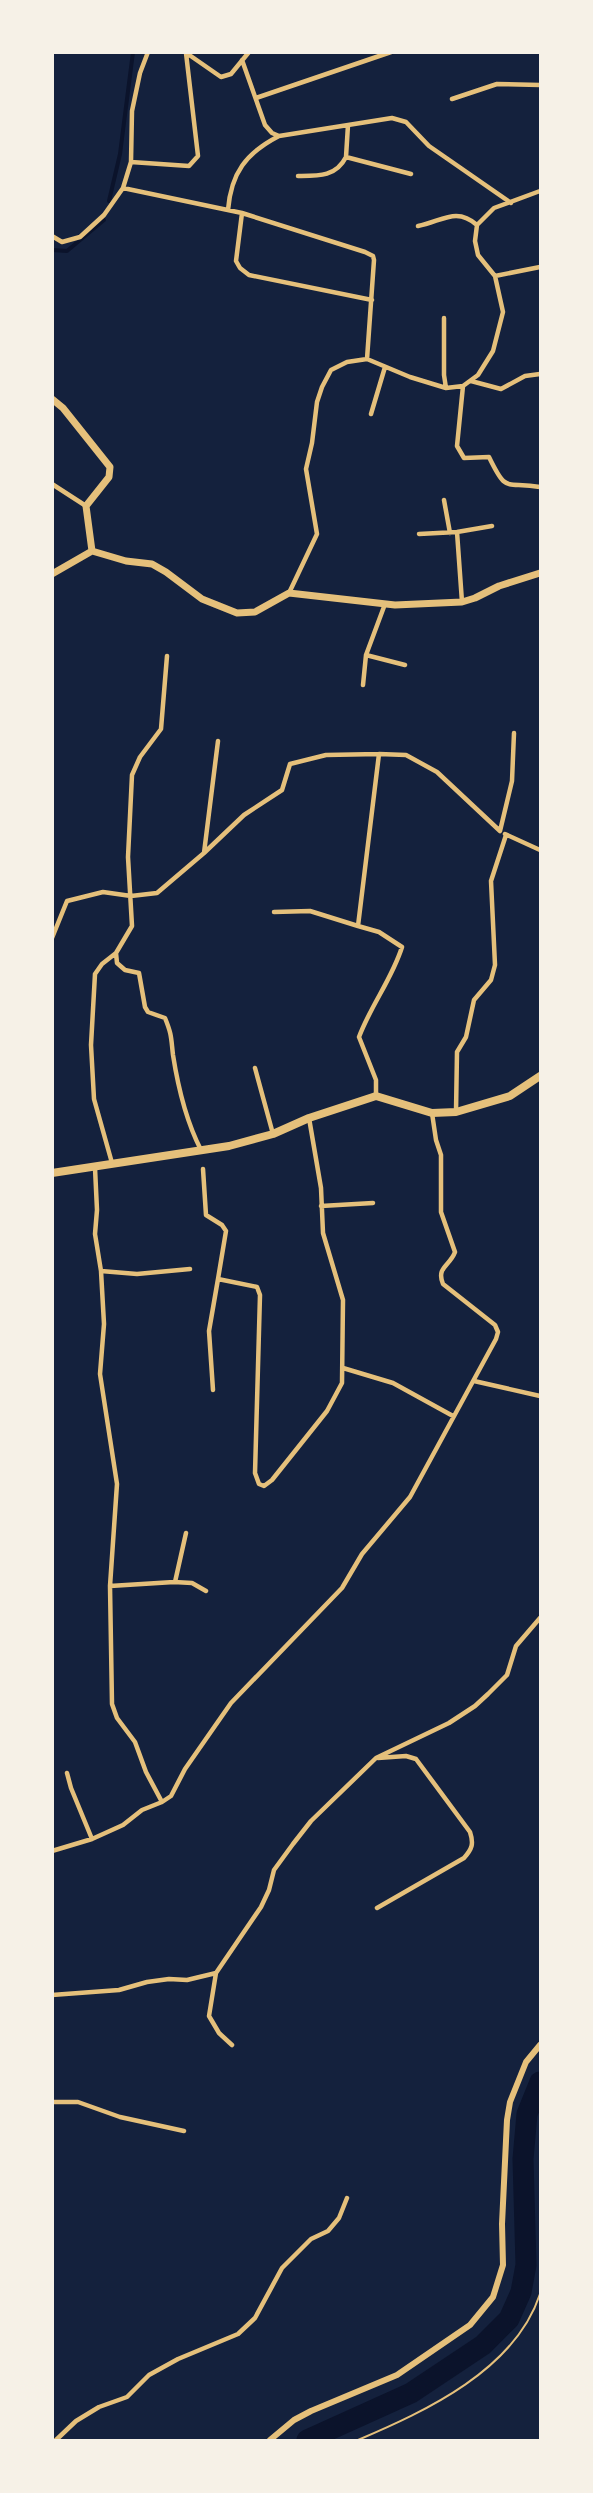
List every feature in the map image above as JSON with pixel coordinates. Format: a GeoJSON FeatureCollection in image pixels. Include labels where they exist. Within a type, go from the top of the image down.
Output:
{"type":"FeatureCollection","features":[{"type":"Feature","properties":{"kind":"main road"},"geometry":{"type":"LineString","coordinates":[[52,399],[63,408],[110,467],[109,477],[86,506],[92,551]]}},
{"type":"Feature","properties":{"kind":"main road"},"geometry":{"type":"LineString","coordinates":[[52,574],[92,551],[126,561],[152,564],[202,599],[237,613],[255,612],[289,593],[385,604],[462,602],[540,572]]}},
{"type":"Feature","properties":{"kind":"main road"},"geometry":{"type":"LineString","coordinates":[[52,1173],[201,1150],[273,1134],[309,1118],[376,1096],[432,1113],[456,1112],[510,1096],[540,1076]]}},
{"type":"Feature","properties":{"kind":"street"},"geometry":{"type":"LineString","coordinates":[[52,236],[62,242],[80,237],[104,214],[123,188],[131,162],[132,111],[140,73],[148,52]]}},
{"type":"Feature","properties":{"kind":"street"},"geometry":{"type":"LineString","coordinates":[[186,53],[221,76],[231,74],[249,52]]}},
{"type":"Feature","properties":{"kind":"street"},"geometry":{"type":"LineString","coordinates":[[256,98],[391,52]]}},
{"type":"Feature","properties":{"kind":"street"},"geometry":{"type":"LineString","coordinates":[[131,162],[189,166],[198,156],[186,53]]}},
{"type":"Feature","properties":{"kind":"street"},"geometry":{"type":"LineString","coordinates":[[242,60],[265,125],[272,133],[279,136]]}},
{"type":"Feature","properties":{"kind":"street"},"geometry":{"type":"LineString","coordinates":[[452,99],[496,84],[540,85]]}},
{"type":"Feature","properties":{"kind":"street"},"geometry":{"type":"LineString","coordinates":[[228,210],[230,191],[248,157],[259,147],[279,136],[392,118],[406,122],[429,146],[511,203]]}},
{"type":"Feature","properties":{"kind":"street"},"geometry":{"type":"LineString","coordinates":[[298,176],[322,176],[342,166],[346,157],[348,125]]}},
{"type":"Feature","properties":{"kind":"street"},"geometry":{"type":"LineString","coordinates":[[346,157],[411,174]]}},
{"type":"Feature","properties":{"kind":"street"},"geometry":{"type":"LineString","coordinates":[[123,188],[242,213],[370,254],[374,260],[368,359]]}},
{"type":"Feature","properties":{"kind":"street"},"geometry":{"type":"LineString","coordinates":[[289,593],[317,534],[306,469],[317,402],[331,370],[347,362],[368,359],[446,388],[463,386],[471,381],[478,375],[493,351],[503,312],[495,276],[478,255],[475,241],[477,225],[486,213],[494,208],[540,191]]}},
{"type":"Feature","properties":{"kind":"street"},"geometry":{"type":"LineString","coordinates":[[242,213],[236,261],[240,268],[249,275],[372,300]]}},
{"type":"Feature","properties":{"kind":"street"},"geometry":{"type":"LineString","coordinates":[[418,226],[432,224],[454,214],[469,218],[477,225]]}},
{"type":"Feature","properties":{"kind":"street"},"geometry":{"type":"LineString","coordinates":[[495,276],[540,267]]}},
{"type":"Feature","properties":{"kind":"street"},"geometry":{"type":"LineString","coordinates":[[444,318],[446,388]]}},
{"type":"Feature","properties":{"kind":"street"},"geometry":{"type":"LineString","coordinates":[[371,414],[385,367]]}},
{"type":"Feature","properties":{"kind":"street"},"geometry":{"type":"LineString","coordinates":[[471,381],[501,389],[525,376],[540,374]]}},
{"type":"Feature","properties":{"kind":"street"},"geometry":{"type":"LineString","coordinates":[[463,386],[457,446],[459,452],[465,458],[489,457],[501,481],[507,485],[540,487]]}},
{"type":"Feature","properties":{"kind":"street"},"geometry":{"type":"LineString","coordinates":[[52,484],[86,506]]}},
{"type":"Feature","properties":{"kind":"street"},"geometry":{"type":"LineString","coordinates":[[444,500],[450,533]]}},
{"type":"Feature","properties":{"kind":"street"},"geometry":{"type":"LineString","coordinates":[[419,534],[450,533],[492,526]]}},
{"type":"Feature","properties":{"kind":"street"},"geometry":{"type":"LineString","coordinates":[[457,532],[462,602]]}},
{"type":"Feature","properties":{"kind":"street"},"geometry":{"type":"LineString","coordinates":[[363,685],[366,655],[385,604]]}},
{"type":"Feature","properties":{"kind":"street"},"geometry":{"type":"LineString","coordinates":[[366,655],[405,665]]}},
{"type":"Feature","properties":{"kind":"street"},"geometry":{"type":"LineString","coordinates":[[112,1163],[93,1099],[91,1045],[95,974],[102,964],[116,953],[132,926],[128,857],[132,776],[140,757],[161,729],[166,656]]}},
{"type":"Feature","properties":{"kind":"street"},"geometry":{"type":"LineString","coordinates":[[500,831],[512,781],[514,733]]}},
{"type":"Feature","properties":{"kind":"street"},"geometry":{"type":"LineString","coordinates":[[204,853],[218,741]]}},
{"type":"Feature","properties":{"kind":"street"},"geometry":{"type":"LineString","coordinates":[[52,938],[67,901],[103,892],[131,896],[157,893],[204,853],[243,815],[282,790],[290,764],[326,754],[406,755],[437,772],[500,831],[540,850]]}},
{"type":"Feature","properties":{"kind":"street"},"geometry":{"type":"LineString","coordinates":[[358,926],[379,754]]}},
{"type":"Feature","properties":{"kind":"street"},"geometry":{"type":"LineString","coordinates":[[456,1112],[457,1052],[466,1037],[474,1000],[491,980],[495,965],[491,881],[506,835]]}},
{"type":"Feature","properties":{"kind":"street"},"geometry":{"type":"LineString","coordinates":[[274,912],[310,911],[379,932],[402,947],[393,971],[367,1014],[359,1037],[376,1080],[376,1096]]}},
{"type":"Feature","properties":{"kind":"street"},"geometry":{"type":"LineString","coordinates":[[116,953],[117,963],[125,970],[140,972],[145,1007],[148,1012],[165,1018],[172,1036],[173,1054],[188,1120],[201,1150]]}},
{"type":"Feature","properties":{"kind":"street"},"geometry":{"type":"LineString","coordinates":[[255,1068],[273,1134]]}},
{"type":"Feature","properties":{"kind":"street"},"geometry":{"type":"LineString","coordinates":[[52,1851],[92,1839],[123,1825],[142,1810],[171,1796],[184,1769],[231,1703],[342,1588],[362,1554],[410,1497],[474,1381],[498,1332],[495,1325],[443,1284],[440,1276],[442,1267],[455,1252],[441,1212],[441,1155],[432,1113]]}},
{"type":"Feature","properties":{"kind":"street"},"geometry":{"type":"LineString","coordinates":[[218,1279],[257,1287],[260,1295],[255,1473],[259,1484],[264,1486],[272,1480],[327,1411],[342,1383],[343,1299],[323,1233],[321,1188],[309,1118]]}},
{"type":"Feature","properties":{"kind":"street"},"geometry":{"type":"LineString","coordinates":[[95,1168],[97,1210],[95,1234],[101,1271],[104,1324],[100,1374],[117,1485],[110,1586],[112,1704],[117,1718],[135,1742],[146,1772],[162,1802]]}},
{"type":"Feature","properties":{"kind":"street"},"geometry":{"type":"LineString","coordinates":[[203,1168],[206,1215],[225,1227],[226,1231],[209,1331],[213,1390]]}},
{"type":"Feature","properties":{"kind":"street"},"geometry":{"type":"LineString","coordinates":[[321,1206],[373,1203]]}},
{"type":"Feature","properties":{"kind":"street"},"geometry":{"type":"LineString","coordinates":[[101,1271],[137,1274],[190,1269]]}},
{"type":"Feature","properties":{"kind":"street"},"geometry":{"type":"LineString","coordinates":[[343,1368],[393,1383],[453,1416]]}},
{"type":"Feature","properties":{"kind":"street"},"geometry":{"type":"LineString","coordinates":[[474,1381],[540,1396]]}},
{"type":"Feature","properties":{"kind":"street"},"geometry":{"type":"LineString","coordinates":[[175,1582],[186,1533]]}},
{"type":"Feature","properties":{"kind":"street"},"geometry":{"type":"LineString","coordinates":[[110,1586],[175,1582],[192,1583],[206,1591]]}},
{"type":"Feature","properties":{"kind":"street"},"geometry":{"type":"LineString","coordinates":[[232,2045],[219,2033],[209,2016],[216,1973],[261,1907],[269,1890],[274,1870],[311,1821],[376,1758],[449,1723],[475,1706],[507,1675],[516,1646],[540,1618]]}},
{"type":"Feature","properties":{"kind":"street"},"geometry":{"type":"LineString","coordinates":[[376,1758],[406,1756],[416,1759],[470,1832],[473,1840],[472,1849],[464,1857],[377,1908]]}},
{"type":"Feature","properties":{"kind":"street"},"geometry":{"type":"LineString","coordinates":[[67,1773],[92,1839]]}},
{"type":"Feature","properties":{"kind":"street"},"geometry":{"type":"LineString","coordinates":[[52,1995],[119,1990],[147,1982],[169,1979],[187,1980],[216,1973]]}},
{"type":"Feature","properties":{"kind":"street"},"geometry":{"type":"LineString","coordinates":[[270,2440],[294,2420],[311,2411],[397,2375],[470,2325],[493,2298],[503,2265],[502,2212],[510,2102],[526,2062],[540,2045]]}},
{"type":"Feature","properties":{"kind":"street"},"geometry":{"type":"LineString","coordinates":[[52,2102],[78,2102],[120,2117],[184,2131]]}},
{"type":"Feature","properties":{"kind":"street"},"geometry":{"type":"LineString","coordinates":[[56,2440],[76,2421],[99,2407],[127,2397],[149,2375],[178,2359],[238,2334],[255,2318],[282,2268],[311,2239],[328,2230],[339,2218],[347,2198]]}},
{"type":"Feature","properties":{"kind":"path"},"geometry":{"type":"LineString","coordinates":[[358,2440],[436,2402],[484,2371],[510,2348],[528,2321],[540,2294]]}},
{"type":"Feature","properties":{"kind":"waterway"},"geometry":{"type":"LineString","coordinates":[[109,201],[120,154],[133,52]]}},
{"type":"Feature","properties":{"kind":"waterway"},"geometry":{"type":"LineString","coordinates":[[52,250],[67,251],[104,220]]}},
{"type":"Feature","properties":{"kind":"waterway"},"geometry":{"type":"LineString","coordinates":[[307,2440],[411,2393],[483,2345],[509,2319],[521,2292],[526,2265],[523,2159],[527,2114],[540,2082]]}}]}
